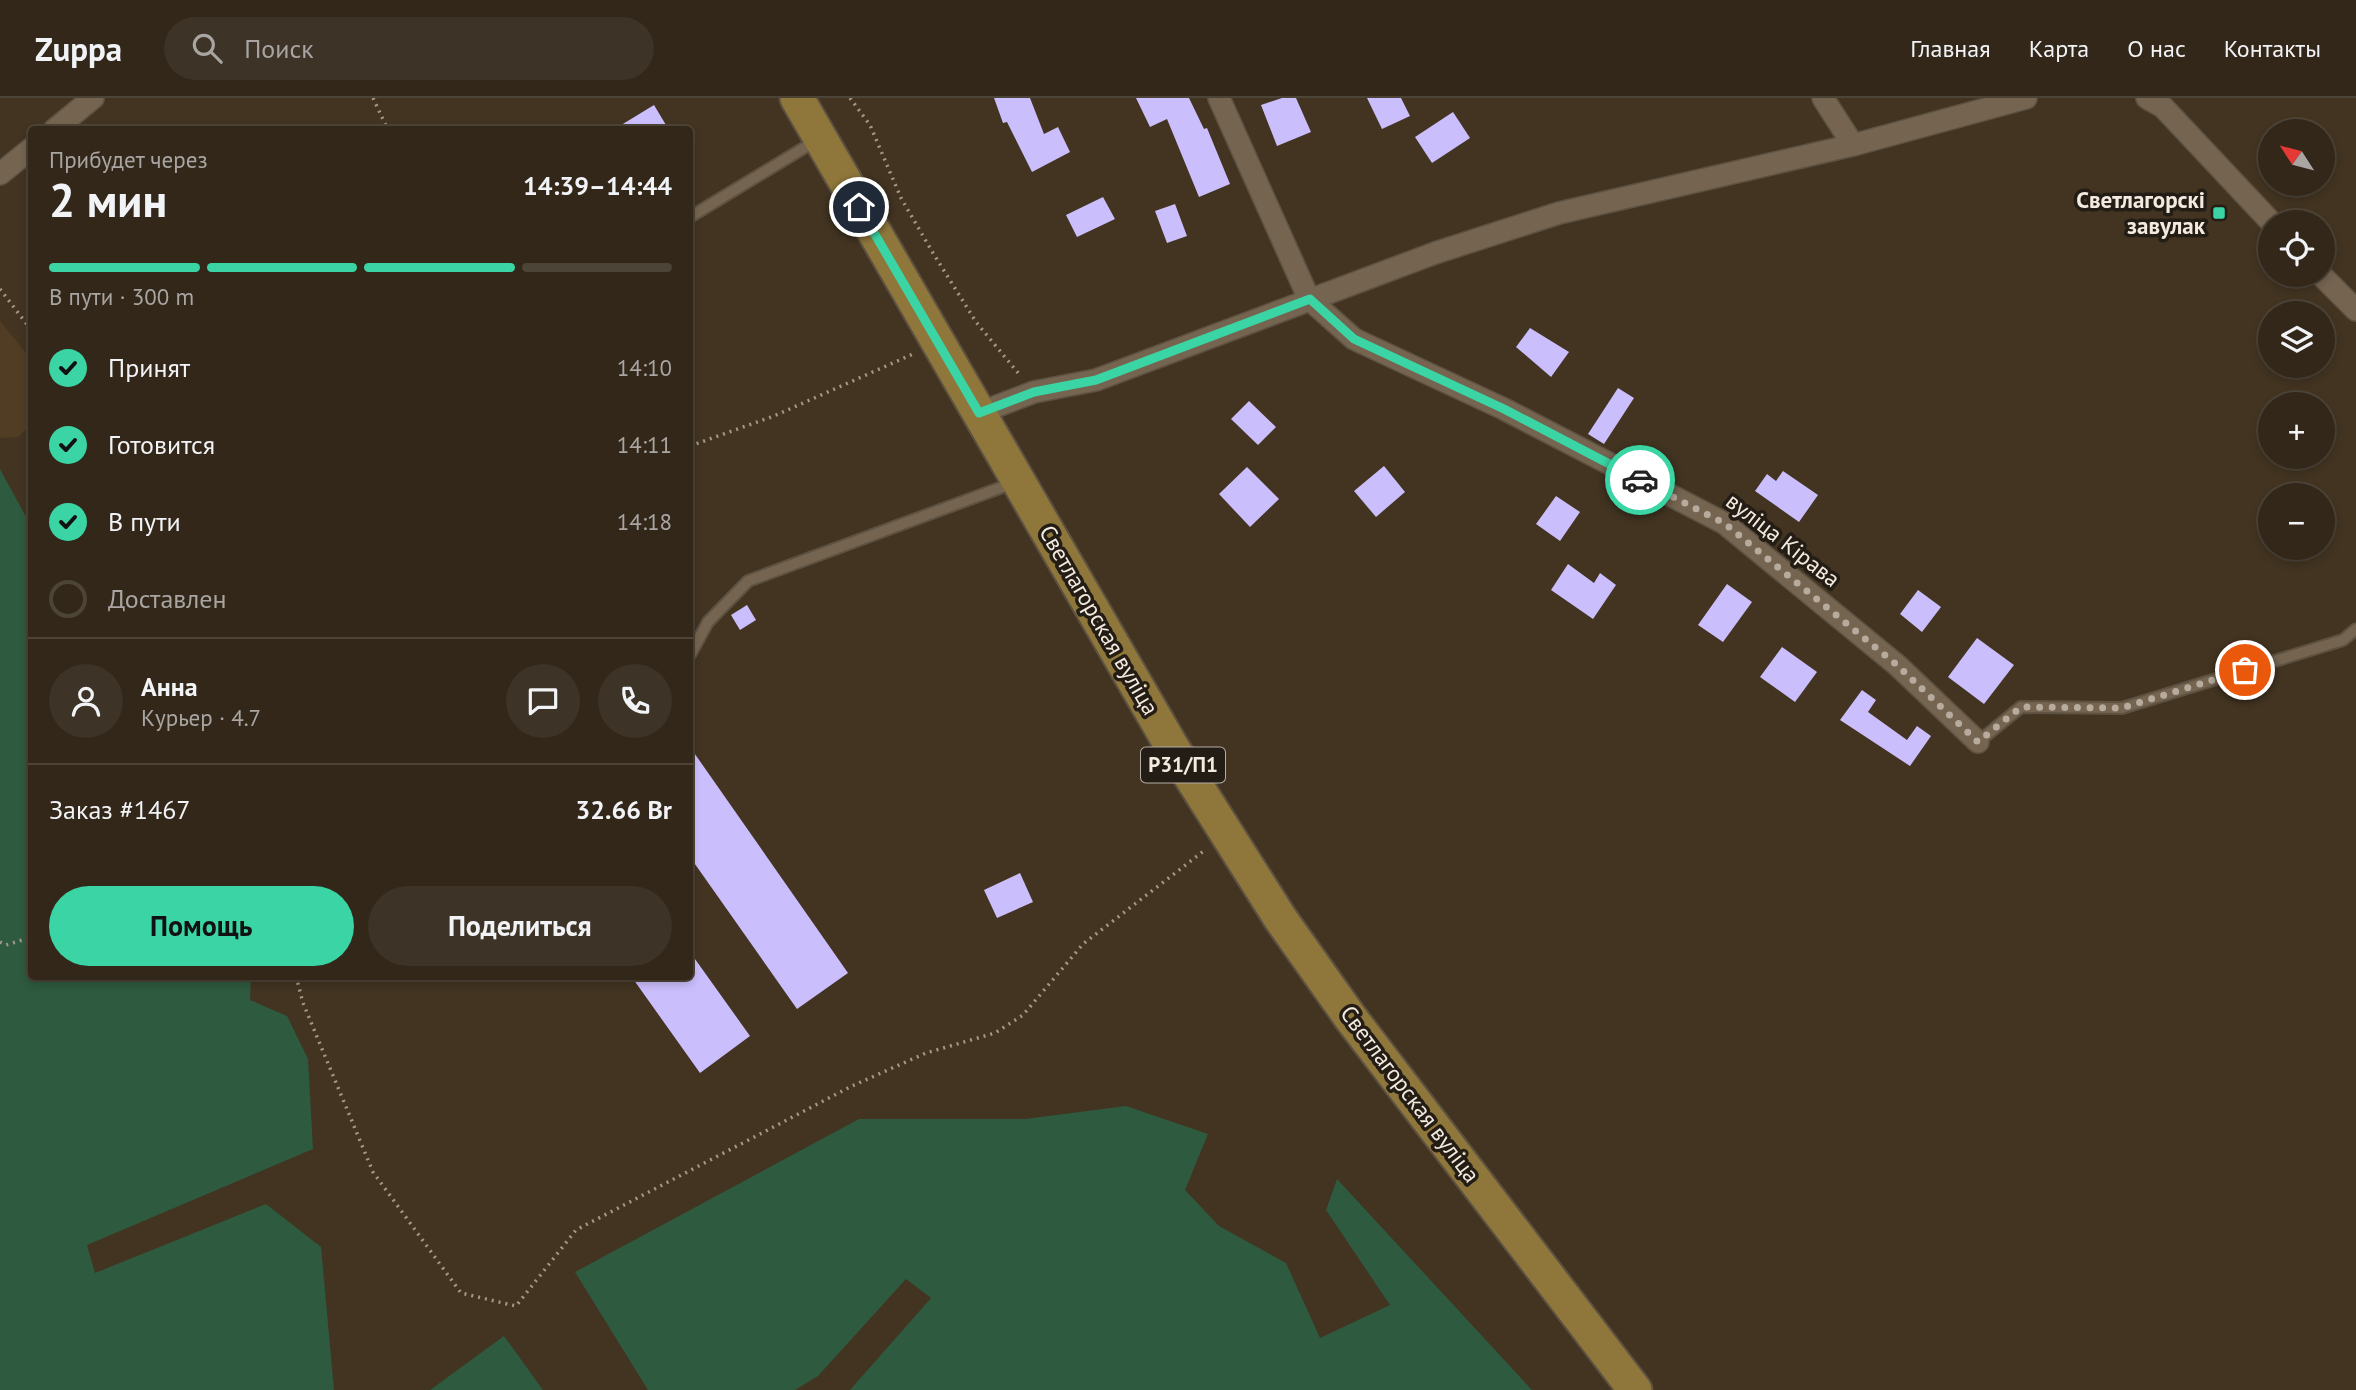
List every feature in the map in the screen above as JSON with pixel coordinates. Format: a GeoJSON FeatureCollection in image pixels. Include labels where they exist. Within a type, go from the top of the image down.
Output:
{"type":"FeatureCollection","features":[{"type":"Feature","properties":{"kind":"main road","name":"Светлагорская вуліца"},"geometry":{"type":"LineString","coordinates":[[797,98],[1226,835],[1350,1017],[1635,1390]]}},
{"type":"Feature","properties":{"kind":"street"},"geometry":{"type":"LineString","coordinates":[[59,126],[93,98]]}},
{"type":"Feature","properties":{"kind":"street"},"geometry":{"type":"LineString","coordinates":[[1219,98],[1310,299]]}},
{"type":"Feature","properties":{"kind":"street"},"geometry":{"type":"LineString","coordinates":[[1823,98],[1853,145]]}},
{"type":"Feature","properties":{"kind":"street"},"geometry":{"type":"LineString","coordinates":[[979,413],[1034,392],[1096,380],[1310,299],[1559,213],[1853,145],[2026,98]]}},
{"type":"Feature","properties":{"kind":"street"},"geometry":{"type":"LineString","coordinates":[[2147,98],[2163,107],[2260,210]]}},
{"type":"Feature","properties":{"kind":"street"},"geometry":{"type":"LineString","coordinates":[[0,174],[28,151]]}},
{"type":"Feature","properties":{"kind":"street"},"geometry":{"type":"LineString","coordinates":[[2333,287],[2356,310]]}},
{"type":"Feature","properties":{"kind":"street","name":"вуліца Кірава"},"geometry":{"type":"LineString","coordinates":[[1310,299],[1354,339],[1504,409],[1724,523],[1897,665],[1978,742]]}},
{"type":"Feature","properties":{"kind":"lane"},"geometry":{"type":"LineString","coordinates":[[693,215],[820,138]]}},
{"type":"Feature","properties":{"kind":"lane"},"geometry":{"type":"LineString","coordinates":[[693,650],[708,622],[748,581],[1018,481]]}},
{"type":"Feature","properties":{"kind":"lane"},"geometry":{"type":"LineString","coordinates":[[1978,742],[2021,707],[2122,708],[2343,640],[2356,629]]}},
{"type":"Feature","properties":{"kind":"path"},"geometry":{"type":"LineString","coordinates":[[373,98],[386,126]]}},
{"type":"Feature","properties":{"kind":"path"},"geometry":{"type":"LineString","coordinates":[[850,98],[875,135],[901,198],[976,322],[1034,392]]}},
{"type":"Feature","properties":{"kind":"path"},"geometry":{"type":"LineString","coordinates":[[0,289],[28,326]]}},
{"type":"Feature","properties":{"kind":"path"},"geometry":{"type":"LineString","coordinates":[[693,445],[774,416],[939,345]]}},
{"type":"Feature","properties":{"kind":"path"},"geometry":{"type":"LineString","coordinates":[[297,980],[303,1003],[373,1172],[461,1293],[516,1306],[576,1230],[852,1086],[926,1052],[995,1033],[1023,1015],[1083,944],[1226,835]]}},
{"type":"Feature","properties":{"kind":"path"},"geometry":{"type":"LineString","coordinates":[[0,942],[6,945],[28,938]]}},
{"type":"Feature","properties":{"kind":"shaded area"},"geometry":{"type":"Polygon","coordinates":[[[0,321],[28,355],[28,428],[18,437],[0,438],[0,321]]]}},
{"type":"Feature","properties":{"kind":"green space"},"geometry":{"type":"Polygon","coordinates":[[[0,469],[28,520],[28,980],[251,980],[250,1000],[287,1016],[308,1059],[313,1149],[87,1245],[95,1273],[266,1204],[321,1247],[334,1390],[0,1390],[0,469]]]}},
{"type":"Feature","properties":{"kind":"green space"},"geometry":{"type":"Polygon","coordinates":[[[1126,1106],[1208,1134],[1185,1190],[1219,1226],[1286,1263],[1320,1338],[1390,1305],[1326,1210],[1337,1179],[1532,1390],[850,1390],[931,1298],[906,1279],[818,1376],[795,1390],[648,1390],[575,1272],[859,1119],[1025,1119],[1126,1106]]]}},
{"type":"Feature","properties":{"kind":"green space"},"geometry":{"type":"Polygon","coordinates":[[[504,1336],[543,1390],[430,1390],[504,1336]]]}},
{"type":"Feature","properties":{"kind":"building"},"geometry":{"type":"Polygon","coordinates":[[[994,98],[1030,98],[1044,134],[1058,127],[1070,152],[1032,172],[1007,122],[1003,123],[994,98]]]}},
{"type":"Feature","properties":{"kind":"building"},"geometry":{"type":"Polygon","coordinates":[[[1136,98],[1189,98],[1204,129],[1207,128],[1230,184],[1199,197],[1167,119],[1150,127],[1136,98]]]}},
{"type":"Feature","properties":{"kind":"building"},"geometry":{"type":"Polygon","coordinates":[[[1282,98],[1296,98],[1311,132],[1277,146],[1261,105],[1282,98]]]}},
{"type":"Feature","properties":{"kind":"building"},"geometry":{"type":"Polygon","coordinates":[[[1367,98],[1401,98],[1410,116],[1382,129],[1367,98]]]}},
{"type":"Feature","properties":{"kind":"building"},"geometry":{"type":"Polygon","coordinates":[[[654,105],[667,126],[620,126],[654,105]]]}},
{"type":"Feature","properties":{"kind":"building"},"geometry":{"type":"Polygon","coordinates":[[[1453,112],[1470,138],[1432,163],[1415,137],[1453,112]]]}},
{"type":"Feature","properties":{"kind":"building"},"geometry":{"type":"Polygon","coordinates":[[[1103,197],[1115,219],[1077,237],[1066,215],[1103,197]]]}},
{"type":"Feature","properties":{"kind":"building"},"geometry":{"type":"Polygon","coordinates":[[[1175,204],[1187,236],[1167,243],[1155,211],[1175,204]]]}},
{"type":"Feature","properties":{"kind":"building"},"geometry":{"type":"Polygon","coordinates":[[[1530,328],[1569,352],[1551,377],[1516,347],[1530,328]]]}},
{"type":"Feature","properties":{"kind":"building"},"geometry":{"type":"Polygon","coordinates":[[[1618,388],[1634,398],[1604,444],[1588,434],[1618,388]]]}},
{"type":"Feature","properties":{"kind":"building"},"geometry":{"type":"Polygon","coordinates":[[[1249,401],[1276,427],[1258,445],[1231,419],[1249,401]]]}},
{"type":"Feature","properties":{"kind":"building"},"geometry":{"type":"Polygon","coordinates":[[[1384,466],[1405,492],[1376,517],[1354,491],[1384,466]]]}},
{"type":"Feature","properties":{"kind":"building"},"geometry":{"type":"Polygon","coordinates":[[[1247,467],[1279,499],[1250,527],[1219,494],[1247,467]]]}},
{"type":"Feature","properties":{"kind":"building"},"geometry":{"type":"Polygon","coordinates":[[[1783,471],[1818,495],[1799,522],[1755,491],[1767,474],[1776,481],[1783,471]]]}},
{"type":"Feature","properties":{"kind":"building"},"geometry":{"type":"Polygon","coordinates":[[[1556,496],[1580,512],[1560,541],[1536,524],[1556,496]]]}},
{"type":"Feature","properties":{"kind":"building"},"geometry":{"type":"Polygon","coordinates":[[[1568,564],[1594,583],[1600,573],[1616,585],[1593,619],[1551,590],[1568,564]]]}},
{"type":"Feature","properties":{"kind":"building"},"geometry":{"type":"Polygon","coordinates":[[[1727,584],[1752,602],[1723,642],[1698,625],[1727,584]]]}},
{"type":"Feature","properties":{"kind":"building"},"geometry":{"type":"Polygon","coordinates":[[[1918,590],[1941,607],[1922,632],[1900,614],[1918,590]]]}},
{"type":"Feature","properties":{"kind":"building"},"geometry":{"type":"Polygon","coordinates":[[[747,605],[756,620],[740,630],[731,615],[747,605]]]}},
{"type":"Feature","properties":{"kind":"building"},"geometry":{"type":"Polygon","coordinates":[[[1977,638],[2014,665],[1984,704],[1948,677],[1977,638]]]}},
{"type":"Feature","properties":{"kind":"building"},"geometry":{"type":"Polygon","coordinates":[[[1782,647],[1817,672],[1795,702],[1760,677],[1782,647]]]}},
{"type":"Feature","properties":{"kind":"building"},"geometry":{"type":"Polygon","coordinates":[[[1862,690],[1876,700],[1868,712],[1907,740],[1917,726],[1931,736],[1910,766],[1840,720],[1862,690]]]}},
{"type":"Feature","properties":{"kind":"building"},"geometry":{"type":"Polygon","coordinates":[[[693,751],[848,973],[797,1009],[693,861],[693,751]]]}},
{"type":"Feature","properties":{"kind":"building"},"geometry":{"type":"Polygon","coordinates":[[[1020,873],[1033,902],[997,918],[984,890],[1020,873]]]}},
{"type":"Feature","properties":{"kind":"building"},"geometry":{"type":"Polygon","coordinates":[[[693,956],[750,1036],[700,1073],[634,980],[693,980],[693,956]]]}},
{"type":"Feature","properties":{"kind":"way so far"},"geometry":{"type":"LineString","coordinates":[[1640,480],[1724,523],[1897,665],[1978,742],[2021,707],[2122,708],[2245,670]]}},
{"type":"Feature","properties":{"kind":"place","name":"Светлагорскі завулак"},"geometry":{"type":"Point","coordinates":[2219,213]}},
{"type":"Feature","properties":{"kind":"route"},"geometry":{"type":"LineString","coordinates":[[859,207],[979,413],[1034,392],[1096,380],[1310,299],[1354,339],[1504,409],[1640,480]]}}]}
